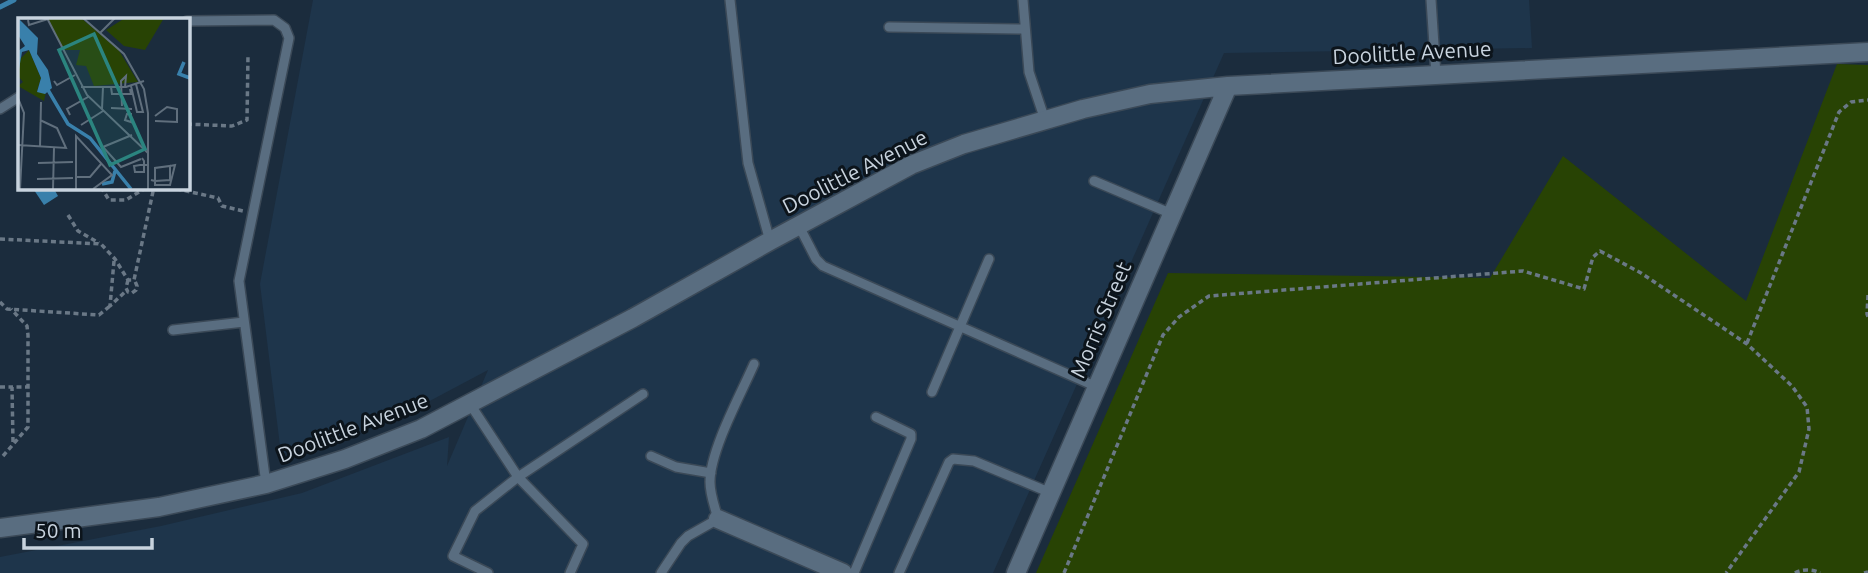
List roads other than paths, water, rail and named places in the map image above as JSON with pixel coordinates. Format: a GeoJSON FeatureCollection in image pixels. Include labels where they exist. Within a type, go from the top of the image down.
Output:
{"type":"FeatureCollection","features":[{"type":"Feature","properties":{"kind":"street","name":"Doolittle Avenue"},"geometry":{"type":"LineString","coordinates":[[0,528],[159,507],[266,484],[345,460],[421,429],[470,404],[911,165],[964,144],[1083,109],[1150,94],[1228,86],[1868,52]]}},
{"type":"Feature","properties":{"kind":"street","name":"Morris Street"},"geometry":{"type":"LineString","coordinates":[[1016,573],[1228,86]]}},
{"type":"Feature","properties":{"kind":"street"},"geometry":{"type":"LineString","coordinates":[[718,519],[843,573]]}},
{"type":"Feature","properties":{"kind":"lane"},"geometry":{"type":"LineString","coordinates":[[730,0],[748,163],[770,241]]}},
{"type":"Feature","properties":{"kind":"lane"},"geometry":{"type":"LineString","coordinates":[[1023,0],[1029,72],[1045,120]]}},
{"type":"Feature","properties":{"kind":"lane"},"geometry":{"type":"LineString","coordinates":[[1432,0],[1436,75]]}},
{"type":"Feature","properties":{"kind":"lane"},"geometry":{"type":"LineString","coordinates":[[189,21],[274,20],[285,28],[289,38],[239,281],[266,484]]}},
{"type":"Feature","properties":{"kind":"lane"},"geometry":{"type":"LineString","coordinates":[[889,27],[1024,29]]}},
{"type":"Feature","properties":{"kind":"lane"},"geometry":{"type":"LineString","coordinates":[[0,110],[18,98]]}},
{"type":"Feature","properties":{"kind":"lane"},"geometry":{"type":"LineString","coordinates":[[1094,181],[1172,215]]}},
{"type":"Feature","properties":{"kind":"lane"},"geometry":{"type":"LineString","coordinates":[[799,226],[822,266],[1097,387]]}},
{"type":"Feature","properties":{"kind":"lane"},"geometry":{"type":"LineString","coordinates":[[932,392],[989,259]]}},
{"type":"Feature","properties":{"kind":"lane"},"geometry":{"type":"LineString","coordinates":[[173,330],[244,322]]}},
{"type":"Feature","properties":{"kind":"lane"},"geometry":{"type":"LineString","coordinates":[[661,573],[688,536],[718,519],[712,499],[711,473],[717,449],[754,364]]}},
{"type":"Feature","properties":{"kind":"lane"},"geometry":{"type":"LineString","coordinates":[[488,573],[453,556],[475,511],[518,477],[643,394]]}},
{"type":"Feature","properties":{"kind":"lane"},"geometry":{"type":"LineString","coordinates":[[470,404],[518,477],[583,544],[570,573]]}},
{"type":"Feature","properties":{"kind":"lane"},"geometry":{"type":"LineString","coordinates":[[854,573],[911,439],[911,434],[876,417]]}},
{"type":"Feature","properties":{"kind":"lane"},"geometry":{"type":"LineString","coordinates":[[650,456],[676,467],[711,473]]}},
{"type":"Feature","properties":{"kind":"lane"},"geometry":{"type":"LineString","coordinates":[[899,573],[949,462],[953,459],[974,461],[1051,493]]}},
{"type":"Feature","properties":{"kind":"water"},"geometry":{"type":"Polygon","coordinates":[[[33,189],[54,189],[58,196],[44,205],[33,189]]]}},
{"type":"Feature","properties":{"kind":"waterway"},"geometry":{"type":"LineString","coordinates":[[0,7],[14,0]]}}]}
